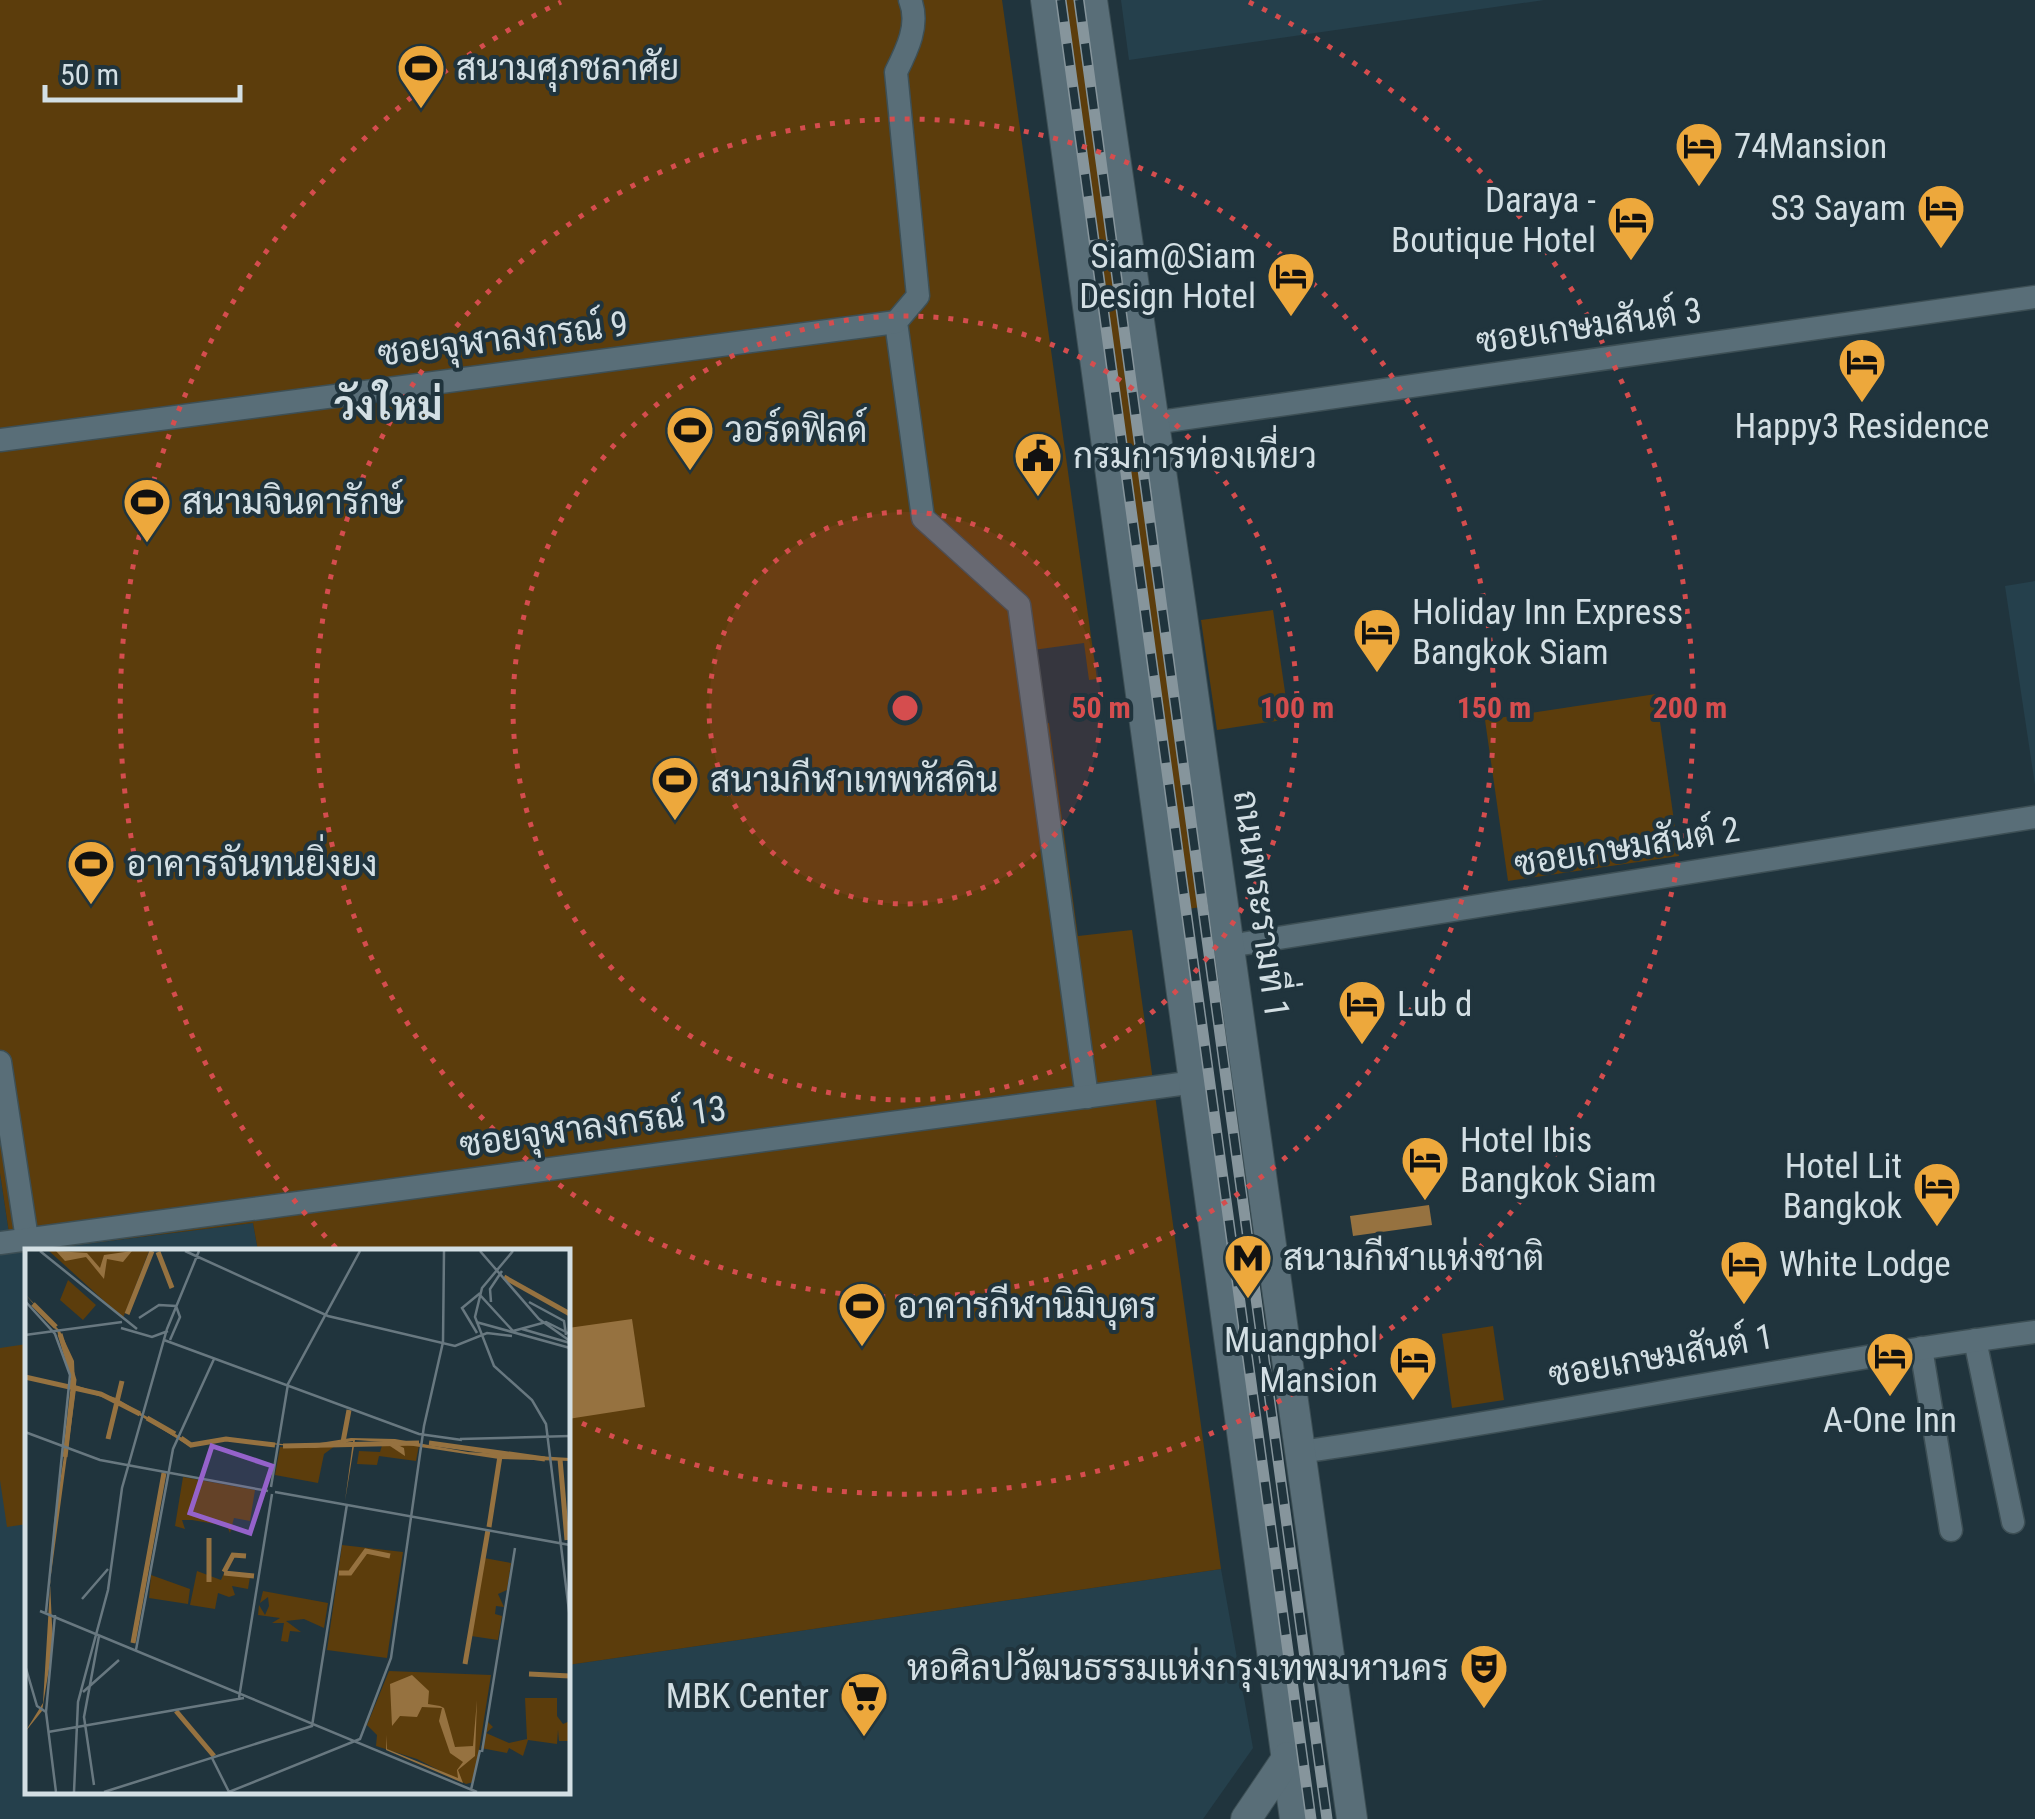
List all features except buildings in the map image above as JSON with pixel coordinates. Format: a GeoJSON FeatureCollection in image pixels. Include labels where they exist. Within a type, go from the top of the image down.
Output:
{"type":"FeatureCollection","features":[{"type":"Feature","properties":{"kind":"main road"},"geometry":{"type":"LineString","coordinates":[[1046,0],[1295,1819]]}},
{"type":"Feature","properties":{"kind":"main road","name":"ถนนพระรามที่ 1"},"geometry":{"type":"LineString","coordinates":[[1092,0],[1352,1819]]}},
{"type":"Feature","properties":{"kind":"main road"},"geometry":{"type":"LineString","coordinates":[[1246,1819],[1288,1757]]}},
{"type":"Feature","properties":{"kind":"street"},"geometry":{"type":"LineString","coordinates":[[910,0],[914,10],[910,43],[896,72],[918,296],[896,322],[923,518],[1019,605],[1087,1096]]}},
{"type":"Feature","properties":{"kind":"street","name":"ซอยเกษมสันต์ 3"},"geometry":{"type":"LineString","coordinates":[[1153,424],[2035,297]]}},
{"type":"Feature","properties":{"kind":"street","name":"ซอยจุฬาลงกรณ์ 9"},"geometry":{"type":"LineString","coordinates":[[0,440],[896,322]]}},
{"type":"Feature","properties":{"kind":"street","name":"ซอยเกษมสันต์ 2"},"geometry":{"type":"LineString","coordinates":[[1229,946],[2035,817]]}},
{"type":"Feature","properties":{"kind":"street"},"geometry":{"type":"LineString","coordinates":[[0,1062],[27,1239]]}},
{"type":"Feature","properties":{"kind":"street","name":"ซอยจุฬาลงกรณ์ 13"},"geometry":{"type":"LineString","coordinates":[[0,1243],[1195,1082]]}},
{"type":"Feature","properties":{"kind":"street","name":"ซอยเกษมสันต์ 1"},"geometry":{"type":"LineString","coordinates":[[1300,1452],[2035,1332]]}},
{"type":"Feature","properties":{"kind":"street"},"geometry":{"type":"LineString","coordinates":[[1975,1340],[2014,1522]]}},
{"type":"Feature","properties":{"kind":"street"},"geometry":{"type":"LineString","coordinates":[[1921,1348],[1951,1530]]}},
{"type":"Feature","properties":{"kind":"shaded area","name":"สนามกีฬาแห่งชาติ"},"geometry":{"type":"Polygon","coordinates":[[[0,0],[1002,0],[1097,679],[1089,680],[1084,643],[1033,650],[1043,724],[1049,723],[1078,936],[1132,930],[1221,1569],[570,1665],[570,1249],[258,1249],[253,1223],[12,1253],[0,1173],[0,0]]]}},
{"type":"Feature","properties":{"kind":"shaded area"},"geometry":{"type":"Polygon","coordinates":[[[1053,0],[1083,0],[1209,906],[1180,910],[1053,0]]]}},
{"type":"Feature","properties":{"kind":"shaded area"},"geometry":{"type":"Polygon","coordinates":[[[1121,0],[1544,0],[1129,60],[1121,0]]]}},
{"type":"Feature","properties":{"kind":"shaded area"},"geometry":{"type":"Polygon","coordinates":[[[2035,581],[2035,785],[2005,586],[2035,581]]]}},
{"type":"Feature","properties":{"kind":"shaded area"},"geometry":{"type":"Polygon","coordinates":[[[1273,610],[1289,719],[1217,730],[1201,620],[1273,610]]]}},
{"type":"Feature","properties":{"kind":"shaded area"},"geometry":{"type":"Polygon","coordinates":[[[1656,694],[1679,856],[1508,881],[1485,720],[1656,694]]]}},
{"type":"Feature","properties":{"kind":"shaded area","name":"MBK Center"},"geometry":{"type":"Polygon","coordinates":[[[0,1173],[12,1253],[25,1251],[25,1794],[570,1794],[570,1665],[1221,1569],[1253,1748],[1203,1819],[0,1819],[0,1173]]]}},
{"type":"Feature","properties":{"kind":"shaded area"},"geometry":{"type":"Polygon","coordinates":[[[1429,1205],[1432,1225],[1353,1236],[1350,1216],[1429,1205]]]}},
{"type":"Feature","properties":{"kind":"shaded area","name":"MBK Center"},"geometry":{"type":"Polygon","coordinates":[[[253,1223],[258,1249],[44,1249],[253,1223]]]}},
{"type":"Feature","properties":{"kind":"shaded area"},"geometry":{"type":"Polygon","coordinates":[[[632,1319],[645,1407],[570,1419],[570,1328],[632,1319]]]}},
{"type":"Feature","properties":{"kind":"shaded area"},"geometry":{"type":"Polygon","coordinates":[[[1493,1326],[1504,1400],[1452,1408],[1442,1334],[1493,1326]]]}},
{"type":"Feature","properties":{"kind":"shaded area"},"geometry":{"type":"Polygon","coordinates":[[[25,1344],[25,1524],[7,1527],[0,1480],[0,1348],[25,1344]]]}},
{"type":"Feature","properties":{"kind":"railway"},"geometry":{"type":"LineString","coordinates":[[1061,0],[1311,1819]]}},
{"type":"Feature","properties":{"kind":"railway"},"geometry":{"type":"LineString","coordinates":[[1079,0],[1327,1819]]}},
{"type":"Feature","properties":{"kind":"place","name":"สนามศุภชลาศัย"},"geometry":{"type":"Point","coordinates":[421,110]}},
{"type":"Feature","properties":{"kind":"place","name":"74Mansion"},"geometry":{"type":"Point","coordinates":[1699,188]}},
{"type":"Feature","properties":{"kind":"place","name":"S3 Sayam"},"geometry":{"type":"Point","coordinates":[1941,250]}},
{"type":"Feature","properties":{"kind":"place","name":"Daraya - Boutique Hotel"},"geometry":{"type":"Point","coordinates":[1631,262]}},
{"type":"Feature","properties":{"kind":"place","name":"Siam@Siam Design Hotel"},"geometry":{"type":"Point","coordinates":[1291,318]}},
{"type":"Feature","properties":{"kind":"place","name":"Happy3 Residence"},"geometry":{"type":"Point","coordinates":[1862,404]}},
{"type":"Feature","properties":{"kind":"place","name":"วอร์ดฟิลด์"},"geometry":{"type":"Point","coordinates":[690,472]}},
{"type":"Feature","properties":{"kind":"place","name":"กรมการท่องเที่ยว"},"geometry":{"type":"Point","coordinates":[1038,498]}},
{"type":"Feature","properties":{"kind":"place","name":"สนามจินดารักษ์"},"geometry":{"type":"Point","coordinates":[147,544]}},
{"type":"Feature","properties":{"kind":"place","name":"Holiday Inn Express Bangkok Siam"},"geometry":{"type":"Point","coordinates":[1377,674]}},
{"type":"Feature","properties":{"kind":"place","name":"สนามกีฬาเทพหัสดิน"},"geometry":{"type":"Point","coordinates":[675,822]}},
{"type":"Feature","properties":{"kind":"place","name":"อาคารจันทนยิ่งยง"},"geometry":{"type":"Point","coordinates":[91,906]}},
{"type":"Feature","properties":{"kind":"place","name":"Lub d"},"geometry":{"type":"Point","coordinates":[1362,1046]}},
{"type":"Feature","properties":{"kind":"place","name":"Hotel Ibis Bangkok Siam"},"geometry":{"type":"Point","coordinates":[1425,1202]}},
{"type":"Feature","properties":{"kind":"place","name":"Hotel Lit Bangkok"},"geometry":{"type":"Point","coordinates":[1937,1228]}},
{"type":"Feature","properties":{"kind":"place","name":"สนามกีฬาแห่งชาติ"},"geometry":{"type":"Point","coordinates":[1248,1300]}},
{"type":"Feature","properties":{"kind":"place","name":"White Lodge"},"geometry":{"type":"Point","coordinates":[1744,1306]}},
{"type":"Feature","properties":{"kind":"place","name":"อาคารกีฬานิมิบุตร"},"geometry":{"type":"Point","coordinates":[862,1348]}},
{"type":"Feature","properties":{"kind":"place","name":"A-One Inn"},"geometry":{"type":"Point","coordinates":[1890,1398]}},
{"type":"Feature","properties":{"kind":"place","name":"Muangphol Mansion"},"geometry":{"type":"Point","coordinates":[1413,1402]}},
{"type":"Feature","properties":{"kind":"place","name":"หอศิลปวัฒนธรรมแห่งกรุงเทพมหานคร"},"geometry":{"type":"Point","coordinates":[1484,1710]}},
{"type":"Feature","properties":{"kind":"place","name":"MBK Center"},"geometry":{"type":"Point","coordinates":[864,1738]}},
{"type":"Feature","properties":{"kind":"district","name":"วังใหม่"},"geometry":{"type":"Point","coordinates":[388,406]}}]}
